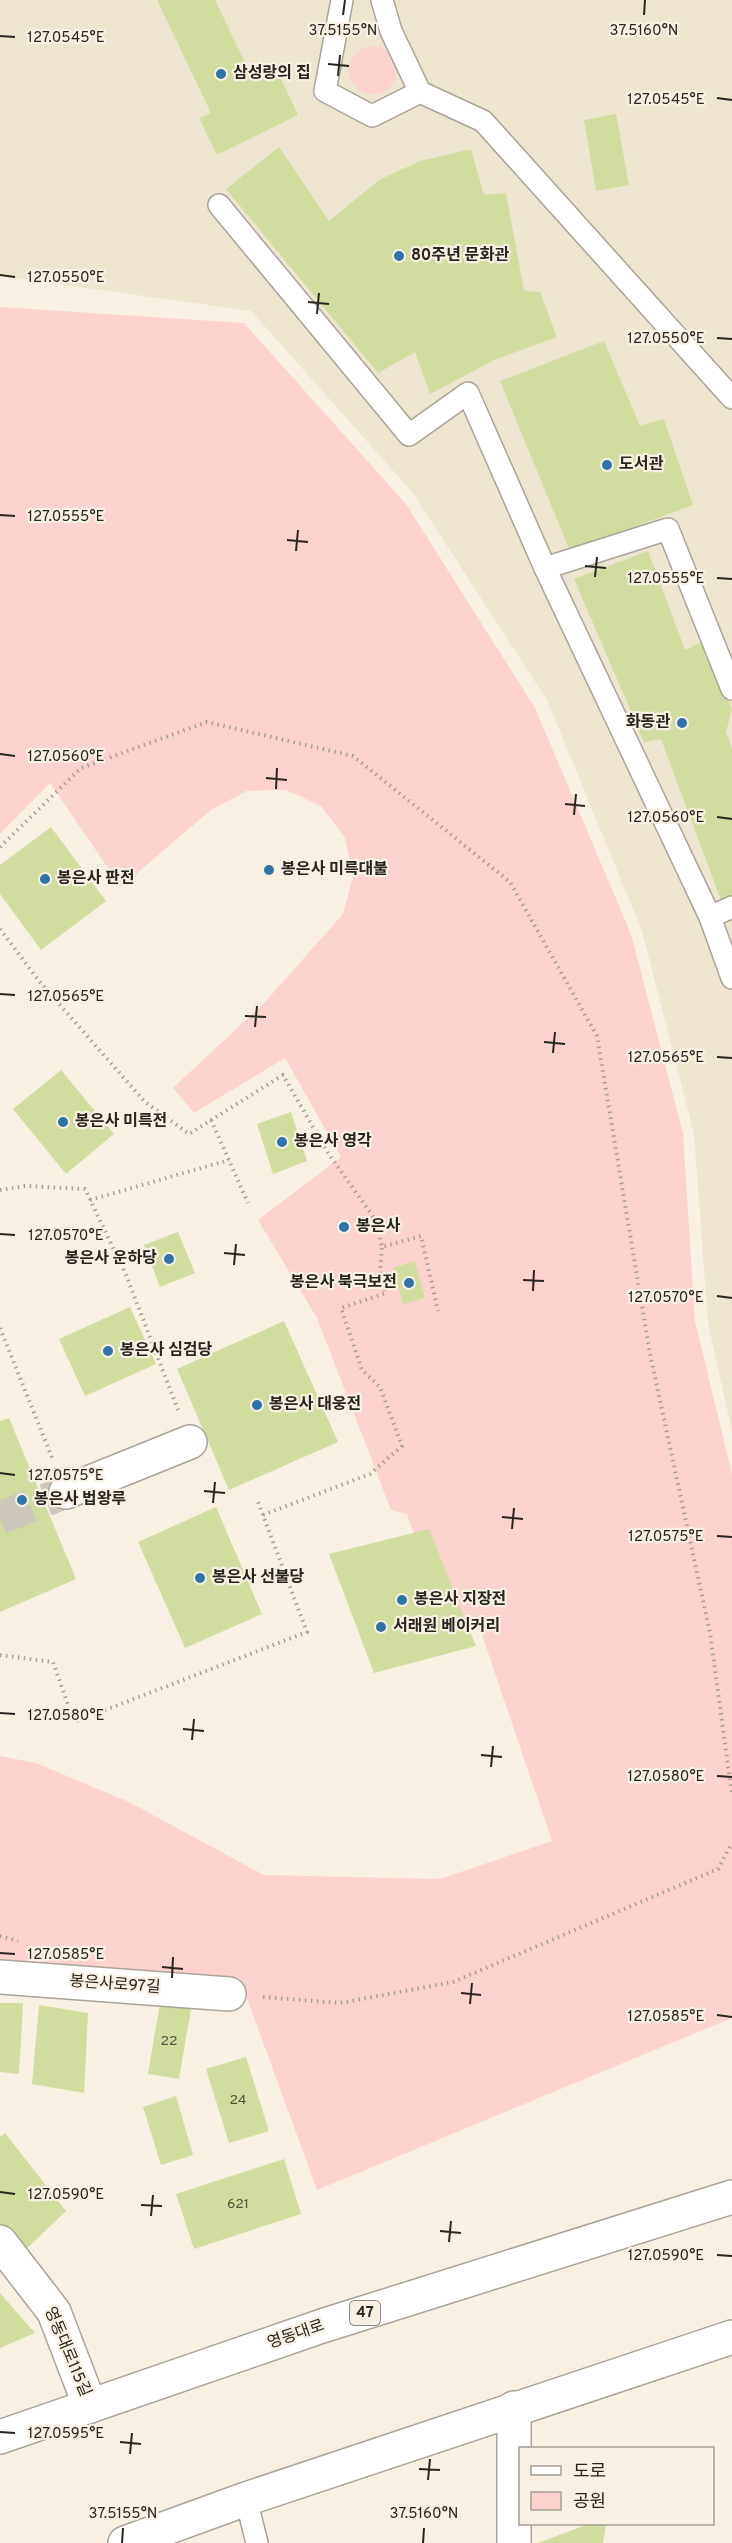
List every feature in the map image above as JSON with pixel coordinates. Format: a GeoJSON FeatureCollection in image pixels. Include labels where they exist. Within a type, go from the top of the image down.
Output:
{"type":"FeatureCollection","features":[{"type":"Feature","properties":{"kind":"main road"},"geometry":{"type":"LineString","coordinates":[[66,1492],[190,1442]]}},
{"type":"Feature","properties":{"kind":"main road","name":"봉은사로97길"},"geometry":{"type":"LineString","coordinates":[[0,1977],[229,1994]]}},
{"type":"Feature","properties":{"kind":"main road","name":"영동대로"},"geometry":{"type":"LineString","coordinates":[[0,2437],[322,2326],[732,2197]]}},
{"type":"Feature","properties":{"kind":"main road","name":"영동대로115길"},"geometry":{"type":"LineString","coordinates":[[0,2242],[54,2312],[90,2406]]}},
{"type":"Feature","properties":{"kind":"main road"},"geometry":{"type":"LineString","coordinates":[[125,2543],[246,2499],[514,2408],[732,2337]]}},
{"type":"Feature","properties":{"kind":"main road"},"geometry":{"type":"LineString","coordinates":[[514,2408],[514,2543]]}},
{"type":"Feature","properties":{"kind":"lane"},"geometry":{"type":"LineString","coordinates":[[342,0],[325,91],[372,116],[420,92]]}},
{"type":"Feature","properties":{"kind":"lane"},"geometry":{"type":"LineString","coordinates":[[381,0],[391,32],[420,92],[483,121],[732,398]]}},
{"type":"Feature","properties":{"kind":"lane"},"geometry":{"type":"LineString","coordinates":[[219,205],[409,435],[468,393],[545,568],[710,917],[732,978]]}},
{"type":"Feature","properties":{"kind":"lane"},"geometry":{"type":"LineString","coordinates":[[545,568],[668,529],[732,689]]}},
{"type":"Feature","properties":{"kind":"lane"},"geometry":{"type":"LineString","coordinates":[[710,917],[732,907]]}},
{"type":"Feature","properties":{"kind":"lane"},"geometry":{"type":"LineString","coordinates":[[246,2499],[257,2543]]}},
{"type":"Feature","properties":{"kind":"path"},"geometry":{"type":"LineString","coordinates":[[0,847],[81,768],[207,722],[353,756],[510,882],[597,1036],[650,1354],[710,1633],[732,1795]]}},
{"type":"Feature","properties":{"kind":"path"},"geometry":{"type":"LineString","coordinates":[[0,929],[39,981],[144,1101],[189,1134],[283,1076],[328,1153],[377,1222],[382,1247],[380,1271],[386,1293],[341,1308],[363,1370],[380,1387],[402,1446],[370,1474],[263,1515]]}},
{"type":"Feature","properties":{"kind":"path"},"geometry":{"type":"LineString","coordinates":[[211,1120],[248,1203]]}},
{"type":"Feature","properties":{"kind":"path"},"geometry":{"type":"LineString","coordinates":[[90,1200],[229,1160]]}},
{"type":"Feature","properties":{"kind":"path"},"geometry":{"type":"LineString","coordinates":[[0,1190],[26,1186],[85,1189],[126,1275],[190,1442]]}},
{"type":"Feature","properties":{"kind":"path"},"geometry":{"type":"LineString","coordinates":[[382,1247],[421,1236],[438,1311]]}},
{"type":"Feature","properties":{"kind":"path"},"geometry":{"type":"LineString","coordinates":[[0,1328],[66,1492]]}},
{"type":"Feature","properties":{"kind":"path"},"geometry":{"type":"LineString","coordinates":[[0,1655],[53,1662],[74,1722],[307,1632],[258,1502]]}},
{"type":"Feature","properties":{"kind":"path"},"geometry":{"type":"LineString","coordinates":[[229,1994],[340,2002],[453,1982],[718,1869],[732,1843]]}},
{"type":"Feature","properties":{"kind":"path"},"geometry":{"type":"LineString","coordinates":[[0,1936],[22,1942]]}},
{"type":"Feature","properties":{"kind":"shaded area"},"geometry":{"type":"Polygon","coordinates":[[[0,0],[732,0],[732,1431],[708,1323],[694,1134],[642,931],[547,700],[412,492],[251,311],[0,276],[0,0]]]}},
{"type":"Feature","properties":{"kind":"green space"},"geometry":{"type":"Polygon","coordinates":[[[373,46],[390,53],[397,70],[390,87],[373,94],[356,87],[349,70],[356,53],[373,46]]]}},
{"type":"Feature","properties":{"kind":"green space","name":"봉은사"},"geometry":{"type":"Polygon","coordinates":[[[0,307],[244,323],[406,504],[535,708],[631,934],[683,1133],[695,1321],[732,1474],[732,2018],[317,2190],[245,1993],[0,1966],[0,1756],[36,1763],[129,1802],[264,1875],[440,1879],[552,1841],[480,1629],[449,1637],[407,1514],[391,1510],[317,1318],[258,1220],[341,1157],[285,1058],[194,1113],[173,1088],[264,1003],[343,914],[353,876],[345,838],[321,806],[286,790],[247,791],[212,809],[121,887],[50,783],[0,834],[0,307]]]}},
{"type":"Feature","properties":{"kind":"building","name":"삼성랑의 집"},"geometry":{"type":"Polygon","coordinates":[[[157,0],[215,0],[253,79],[276,68],[298,115],[217,155],[199,118],[211,113],[157,0]]]}},
{"type":"Feature","properties":{"kind":"building"},"geometry":{"type":"Polygon","coordinates":[[[616,114],[629,185],[596,191],[584,120],[616,114]]]}},
{"type":"Feature","properties":{"kind":"building","name":"80주년 문화관"},"geometry":{"type":"Polygon","coordinates":[[[279,147],[329,221],[379,180],[420,161],[471,149],[484,195],[506,193],[524,291],[540,292],[557,337],[494,360],[430,394],[415,352],[378,373],[226,189],[279,147]]]}},
{"type":"Feature","properties":{"kind":"building","name":"도서관"},"geometry":{"type":"Polygon","coordinates":[[[604,341],[640,426],[664,419],[693,505],[570,551],[500,381],[604,341]]]}},
{"type":"Feature","properties":{"kind":"building","name":"화동관"},"geometry":{"type":"Polygon","coordinates":[[[648,551],[685,650],[703,641],[732,709],[726,732],[732,748],[732,898],[722,903],[661,739],[644,742],[574,579],[648,551]]]}},
{"type":"Feature","properties":{"kind":"building","name":"봉은사 판전"},"geometry":{"type":"Polygon","coordinates":[[[51,827],[106,901],[41,950],[0,894],[0,865],[51,827]]]}},
{"type":"Feature","properties":{"kind":"building","name":"봉은사 미륵전"},"geometry":{"type":"Polygon","coordinates":[[[61,1070],[114,1134],[66,1174],[13,1109],[61,1070]]]}},
{"type":"Feature","properties":{"kind":"building","name":"봉은사 영각"},"geometry":{"type":"Polygon","coordinates":[[[291,1112],[307,1161],[273,1174],[257,1124],[291,1112]]]}},
{"type":"Feature","properties":{"kind":"building","name":"봉은사 운하당"},"geometry":{"type":"Polygon","coordinates":[[[178,1232],[195,1273],[160,1287],[144,1245],[178,1232]]]}},
{"type":"Feature","properties":{"kind":"building","name":"봉은사 북극보전"},"geometry":{"type":"Polygon","coordinates":[[[415,1261],[425,1298],[403,1304],[393,1268],[415,1261]]]}},
{"type":"Feature","properties":{"kind":"building","name":"봉은사 심검당"},"geometry":{"type":"Polygon","coordinates":[[[130,1307],[156,1364],[85,1396],[59,1339],[130,1307]]]}},
{"type":"Feature","properties":{"kind":"building","name":"봉은사 대웅전"},"geometry":{"type":"Polygon","coordinates":[[[284,1321],[338,1442],[229,1490],[177,1369],[284,1321]]]}},
{"type":"Feature","properties":{"kind":"building","name":"봉은사 법왕루"},"geometry":{"type":"Polygon","coordinates":[[[9,1418],[76,1579],[0,1612],[0,1421],[9,1418]]]}},
{"type":"Feature","properties":{"kind":"building","name":"봉은사 선불당"},"geometry":{"type":"Polygon","coordinates":[[[216,1507],[262,1614],[185,1648],[138,1542],[216,1507]]]}},
{"type":"Feature","properties":{"kind":"building","name":"봉은사 지장전"},"geometry":{"type":"Polygon","coordinates":[[[429,1529],[476,1646],[374,1673],[329,1554],[429,1529]]]}},
{"type":"Feature","properties":{"kind":"building"},"geometry":{"type":"Polygon","coordinates":[[[0,2003],[23,2003],[19,2074],[0,2072],[0,2003]]]}},
{"type":"Feature","properties":{"kind":"building"},"geometry":{"type":"Polygon","coordinates":[[[160,2003],[191,2009],[179,2079],[148,2074],[160,2003]]]}},
{"type":"Feature","properties":{"kind":"building"},"geometry":{"type":"Polygon","coordinates":[[[39,2005],[88,2013],[84,2093],[32,2084],[39,2005]]]}},
{"type":"Feature","properties":{"kind":"building"},"geometry":{"type":"Polygon","coordinates":[[[246,2057],[269,2131],[229,2143],[206,2069],[246,2057]]]}},
{"type":"Feature","properties":{"kind":"building"},"geometry":{"type":"Polygon","coordinates":[[[176,2096],[193,2155],[161,2165],[143,2107],[176,2096]]]}},
{"type":"Feature","properties":{"kind":"building"},"geometry":{"type":"Polygon","coordinates":[[[5,2133],[66,2211],[21,2254],[0,2227],[0,2137],[5,2133]]]}},
{"type":"Feature","properties":{"kind":"building"},"geometry":{"type":"Polygon","coordinates":[[[284,2159],[301,2214],[194,2249],[176,2194],[284,2159]]]}},
{"type":"Feature","properties":{"kind":"building"},"geometry":{"type":"Polygon","coordinates":[[[0,2293],[35,2333],[0,2348],[0,2293]]]}},
{"type":"Feature","properties":{"kind":"building"},"geometry":{"type":"Polygon","coordinates":[[[586,2525],[606,2525],[603,2543],[538,2543],[586,2525]]]}},
{"type":"Feature","properties":{"kind":"tunnel"},"geometry":{"type":"LineString","coordinates":[[0,1518],[66,1492]]}},
{"type":"Feature","properties":{"kind":"place","name":"삼성랑의 집"},"geometry":{"type":"Point","coordinates":[221,74]}},
{"type":"Feature","properties":{"kind":"place","name":"80주년 문화관"},"geometry":{"type":"Point","coordinates":[399,256]}},
{"type":"Feature","properties":{"kind":"place","name":"도서관"},"geometry":{"type":"Point","coordinates":[607,465]}},
{"type":"Feature","properties":{"kind":"place","name":"화동관"},"geometry":{"type":"Point","coordinates":[682,723]}},
{"type":"Feature","properties":{"kind":"place","name":"봉은사 미륵대불"},"geometry":{"type":"Point","coordinates":[269,870]}},
{"type":"Feature","properties":{"kind":"place","name":"봉은사 판전"},"geometry":{"type":"Point","coordinates":[45,879]}},
{"type":"Feature","properties":{"kind":"place","name":"봉은사 미륵전"},"geometry":{"type":"Point","coordinates":[63,1122]}},
{"type":"Feature","properties":{"kind":"place","name":"봉은사 영각"},"geometry":{"type":"Point","coordinates":[282,1142]}},
{"type":"Feature","properties":{"kind":"place","name":"봉은사"},"geometry":{"type":"Point","coordinates":[344,1227]}},
{"type":"Feature","properties":{"kind":"place","name":"봉은사 운하당"},"geometry":{"type":"Point","coordinates":[169,1259]}},
{"type":"Feature","properties":{"kind":"place","name":"봉은사 북극보전"},"geometry":{"type":"Point","coordinates":[409,1283]}},
{"type":"Feature","properties":{"kind":"place","name":"봉은사 심검당"},"geometry":{"type":"Point","coordinates":[108,1351]}},
{"type":"Feature","properties":{"kind":"place","name":"봉은사 대웅전"},"geometry":{"type":"Point","coordinates":[257,1405]}},
{"type":"Feature","properties":{"kind":"place","name":"봉은사 법왕루"},"geometry":{"type":"Point","coordinates":[22,1500]}},
{"type":"Feature","properties":{"kind":"place","name":"봉은사 선불당"},"geometry":{"type":"Point","coordinates":[200,1578]}},
{"type":"Feature","properties":{"kind":"place","name":"봉은사 지장전"},"geometry":{"type":"Point","coordinates":[402,1600]}},
{"type":"Feature","properties":{"kind":"place","name":"서래원 베이커리"},"geometry":{"type":"Point","coordinates":[381,1627]}}]}
